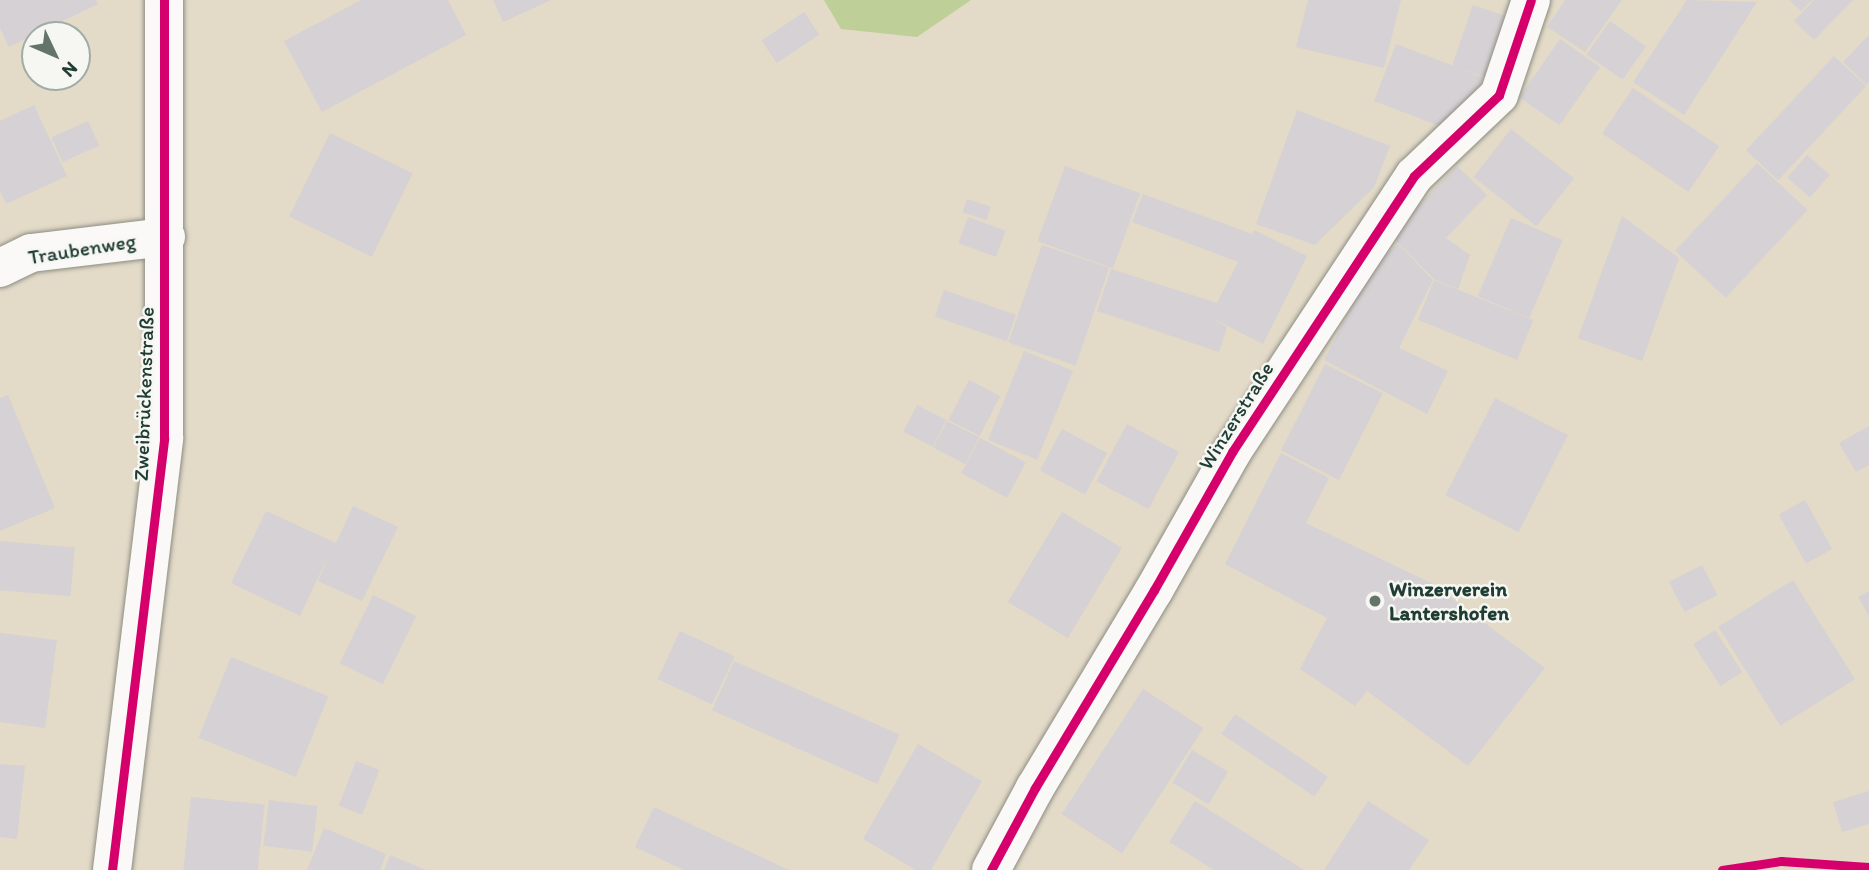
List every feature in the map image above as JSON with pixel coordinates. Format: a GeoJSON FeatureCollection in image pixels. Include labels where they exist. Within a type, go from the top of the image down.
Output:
{"type":"FeatureCollection","features":[{"type":"Feature","properties":{"kind":"street","name":"Zweibrückenstraße"},"geometry":{"type":"LineString","coordinates":[[112,870],[164,438],[164,0]]}},
{"type":"Feature","properties":{"kind":"street","name":"Winzerstraße"},"geometry":{"type":"LineString","coordinates":[[990,870],[1035,788],[1239,441],[1414,176],[1499,95],[1531,0]]}},
{"type":"Feature","properties":{"kind":"street","name":"Traubenweg"},"geometry":{"type":"LineString","coordinates":[[0,268],[31,253],[166,237]]}},
{"type":"Feature","properties":{"kind":"green space"},"geometry":{"type":"Polygon","coordinates":[[[824,0],[971,0],[917,37],[841,29],[824,0]]]}},
{"type":"Feature","properties":{"kind":"building"},"geometry":{"type":"Polygon","coordinates":[[[0,0],[96,0],[98,4],[63,21],[21,21],[21,41],[9,47],[0,28],[0,0]]]}},
{"type":"Feature","properties":{"kind":"building"},"geometry":{"type":"Polygon","coordinates":[[[361,0],[448,0],[466,35],[322,112],[284,41],[361,0]]]}},
{"type":"Feature","properties":{"kind":"building"},"geometry":{"type":"Polygon","coordinates":[[[493,0],[551,0],[503,22],[493,0]]]}},
{"type":"Feature","properties":{"kind":"building"},"geometry":{"type":"Polygon","coordinates":[[[1308,0],[1401,0],[1384,68],[1296,47],[1308,0]]]}},
{"type":"Feature","properties":{"kind":"building"},"geometry":{"type":"Polygon","coordinates":[[[1565,0],[1622,0],[1585,52],[1547,27],[1565,0]]]}},
{"type":"Feature","properties":{"kind":"building"},"geometry":{"type":"Polygon","coordinates":[[[1687,0],[1757,2],[1684,115],[1633,82],[1687,0]]]}},
{"type":"Feature","properties":{"kind":"building"},"geometry":{"type":"Polygon","coordinates":[[[1789,0],[1812,0],[1801,11],[1789,0]]]}},
{"type":"Feature","properties":{"kind":"building"},"geometry":{"type":"Polygon","coordinates":[[[1814,0],[1853,0],[1814,40],[1794,21],[1814,0]]]}},
{"type":"Feature","properties":{"kind":"building"},"geometry":{"type":"Polygon","coordinates":[[[1473,5],[1505,16],[1484,77],[1452,66],[1473,5]]]}},
{"type":"Feature","properties":{"kind":"building"},"geometry":{"type":"Polygon","coordinates":[[[804,12],[819,34],[777,63],[762,41],[804,12]]]}},
{"type":"Feature","properties":{"kind":"building"},"geometry":{"type":"Polygon","coordinates":[[[1610,21],[1646,46],[1623,80],[1586,55],[1610,21]]]}},
{"type":"Feature","properties":{"kind":"building"},"geometry":{"type":"Polygon","coordinates":[[[1869,35],[1869,82],[1867,85],[1843,62],[1869,35]]]}},
{"type":"Feature","properties":{"kind":"building"},"geometry":{"type":"Polygon","coordinates":[[[1560,39],[1600,67],[1559,125],[1519,97],[1560,39]]]}},
{"type":"Feature","properties":{"kind":"building"},"geometry":{"type":"Polygon","coordinates":[[[1396,44],[1483,77],[1461,134],[1374,101],[1396,44]]]}},
{"type":"Feature","properties":{"kind":"building"},"geometry":{"type":"Polygon","coordinates":[[[1834,56],[1866,86],[1778,180],[1746,150],[1834,56]]]}},
{"type":"Feature","properties":{"kind":"building"},"geometry":{"type":"Polygon","coordinates":[[[1633,88],[1719,146],[1688,192],[1602,134],[1633,88]]]}},
{"type":"Feature","properties":{"kind":"building"},"geometry":{"type":"Polygon","coordinates":[[[34,105],[67,176],[6,204],[0,191],[0,121],[34,105]]]}},
{"type":"Feature","properties":{"kind":"building"},"geometry":{"type":"Polygon","coordinates":[[[1297,110],[1390,146],[1374,187],[1315,245],[1256,224],[1297,110]]]}},
{"type":"Feature","properties":{"kind":"building"},"geometry":{"type":"Polygon","coordinates":[[[88,121],[99,146],[62,162],[51,137],[88,121]]]}},
{"type":"Feature","properties":{"kind":"building"},"geometry":{"type":"Polygon","coordinates":[[[1511,129],[1574,178],[1536,226],[1473,177],[1511,129]]]}},
{"type":"Feature","properties":{"kind":"building"},"geometry":{"type":"Polygon","coordinates":[[[330,133],[413,173],[372,257],[289,217],[330,133]]]}},
{"type":"Feature","properties":{"kind":"building"},"geometry":{"type":"Polygon","coordinates":[[[1807,155],[1830,175],[1810,197],[1787,178],[1807,155]]]}},
{"type":"Feature","properties":{"kind":"building"},"geometry":{"type":"Polygon","coordinates":[[[1757,163],[1807,210],[1726,298],[1675,251],[1757,163]]]}},
{"type":"Feature","properties":{"kind":"building"},"geometry":{"type":"Polygon","coordinates":[[[1065,166],[1140,193],[1113,269],[1038,241],[1065,166]]]}},
{"type":"Feature","properties":{"kind":"building"},"geometry":{"type":"Polygon","coordinates":[[[1457,166],[1487,195],[1446,238],[1470,255],[1458,289],[1434,279],[1390,235],[1457,166]]]}},
{"type":"Feature","properties":{"kind":"building"},"geometry":{"type":"Polygon","coordinates":[[[1143,194],[1252,234],[1254,230],[1307,256],[1263,344],[1210,317],[1227,327],[1219,352],[1097,311],[1111,269],[1217,303],[1238,262],[1132,222],[1143,194]]]}},
{"type":"Feature","properties":{"kind":"building"},"geometry":{"type":"Polygon","coordinates":[[[967,199],[991,207],[986,220],[963,212],[967,199]]]}},
{"type":"Feature","properties":{"kind":"building"},"geometry":{"type":"Polygon","coordinates":[[[1622,216],[1679,258],[1642,361],[1578,338],[1622,216]]]}},
{"type":"Feature","properties":{"kind":"building"},"geometry":{"type":"Polygon","coordinates":[[[968,217],[1006,231],[996,257],[958,243],[968,217]]]}},
{"type":"Feature","properties":{"kind":"building"},"geometry":{"type":"Polygon","coordinates":[[[1511,218],[1563,240],[1529,318],[1478,296],[1511,218]]]}},
{"type":"Feature","properties":{"kind":"building"},"geometry":{"type":"Polygon","coordinates":[[[1398,244],[1433,280],[1399,348],[1448,371],[1427,414],[1324,360],[1374,263],[1398,244]]]}},
{"type":"Feature","properties":{"kind":"building"},"geometry":{"type":"Polygon","coordinates":[[[1042,245],[1109,268],[1076,366],[1008,342],[1042,245]]]}},
{"type":"Feature","properties":{"kind":"building"},"geometry":{"type":"Polygon","coordinates":[[[1434,280],[1533,320],[1517,360],[1418,320],[1434,280]]]}},
{"type":"Feature","properties":{"kind":"building"},"geometry":{"type":"Polygon","coordinates":[[[944,290],[1016,315],[1007,341],[935,316],[944,290]]]}},
{"type":"Feature","properties":{"kind":"building"},"geometry":{"type":"Polygon","coordinates":[[[1024,351],[1073,371],[1037,460],[988,440],[1024,351]]]}},
{"type":"Feature","properties":{"kind":"building"},"geometry":{"type":"Polygon","coordinates":[[[1325,364],[1383,394],[1339,480],[1281,450],[1325,364]]]}},
{"type":"Feature","properties":{"kind":"building"},"geometry":{"type":"Polygon","coordinates":[[[969,380],[1000,396],[980,436],[949,420],[969,380]]]}},
{"type":"Feature","properties":{"kind":"building"},"geometry":{"type":"Polygon","coordinates":[[[8,395],[55,508],[0,531],[0,398],[8,395]]]}},
{"type":"Feature","properties":{"kind":"building"},"geometry":{"type":"Polygon","coordinates":[[[1495,398],[1568,435],[1519,532],[1446,495],[1495,398]]]}},
{"type":"Feature","properties":{"kind":"building"},"geometry":{"type":"Polygon","coordinates":[[[917,405],[946,420],[933,447],[903,432],[917,405]]]}},
{"type":"Feature","properties":{"kind":"building"},"geometry":{"type":"Polygon","coordinates":[[[947,421],[979,437],[965,464],[933,448],[947,421]]]}},
{"type":"Feature","properties":{"kind":"building"},"geometry":{"type":"Polygon","coordinates":[[[1127,424],[1179,452],[1149,509],[1096,481],[1127,424]]]}},
{"type":"Feature","properties":{"kind":"building"},"geometry":{"type":"Polygon","coordinates":[[[1869,426],[1869,465],[1856,472],[1839,443],[1869,426]]]}},
{"type":"Feature","properties":{"kind":"building"},"geometry":{"type":"Polygon","coordinates":[[[1062,429],[1107,453],[1085,494],[1040,470],[1062,429]]]}},
{"type":"Feature","properties":{"kind":"building"},"geometry":{"type":"Polygon","coordinates":[[[980,438],[1026,462],[1007,498],[961,473],[980,438]]]}},
{"type":"Feature","properties":{"kind":"building","name":"Winzerverein Lantershofen"},"geometry":{"type":"Polygon","coordinates":[[[1281,453],[1329,478],[1306,523],[1431,583],[1545,668],[1468,766],[1367,691],[1355,706],[1300,669],[1327,618],[1225,564],[1281,453]]]}},
{"type":"Feature","properties":{"kind":"building"},"geometry":{"type":"Polygon","coordinates":[[[1805,500],[1832,549],[1806,564],[1779,515],[1805,500]]]}},
{"type":"Feature","properties":{"kind":"building"},"geometry":{"type":"Polygon","coordinates":[[[353,506],[398,527],[362,601],[318,581],[330,552],[300,616],[231,583],[266,511],[336,543],[353,506]]]}},
{"type":"Feature","properties":{"kind":"building"},"geometry":{"type":"Polygon","coordinates":[[[1062,512],[1122,548],[1068,638],[1008,602],[1062,512]]]}},
{"type":"Feature","properties":{"kind":"building"},"geometry":{"type":"Polygon","coordinates":[[[0,541],[75,548],[70,596],[0,590],[0,541]]]}},
{"type":"Feature","properties":{"kind":"building"},"geometry":{"type":"Polygon","coordinates":[[[1702,565],[1717,595],[1684,612],[1669,582],[1702,565]]]}},
{"type":"Feature","properties":{"kind":"building"},"geometry":{"type":"Polygon","coordinates":[[[1793,580],[1855,679],[1780,726],[1718,627],[1793,580]]]}},
{"type":"Feature","properties":{"kind":"building"},"geometry":{"type":"Polygon","coordinates":[[[1869,591],[1869,616],[1858,597],[1869,591]]]}},
{"type":"Feature","properties":{"kind":"building"},"geometry":{"type":"Polygon","coordinates":[[[373,595],[416,616],[383,684],[340,663],[373,595]]]}},
{"type":"Feature","properties":{"kind":"building"},"geometry":{"type":"Polygon","coordinates":[[[1715,630],[1742,672],[1720,686],[1693,644],[1715,630]]]}},
{"type":"Feature","properties":{"kind":"building"},"geometry":{"type":"Polygon","coordinates":[[[680,631],[734,656],[712,704],[658,679],[680,631]]]}},
{"type":"Feature","properties":{"kind":"building"},"geometry":{"type":"Polygon","coordinates":[[[0,633],[57,640],[45,728],[0,722],[0,633]]]}},
{"type":"Feature","properties":{"kind":"building"},"geometry":{"type":"Polygon","coordinates":[[[231,657],[328,696],[296,777],[198,738],[231,657]]]}},
{"type":"Feature","properties":{"kind":"building"},"geometry":{"type":"Polygon","coordinates":[[[734,661],[899,735],[877,784],[712,710],[734,661]]]}},
{"type":"Feature","properties":{"kind":"building"},"geometry":{"type":"Polygon","coordinates":[[[1143,689],[1203,728],[1122,853],[1062,814],[1143,689]]]}},
{"type":"Feature","properties":{"kind":"building"},"geometry":{"type":"Polygon","coordinates":[[[1235,714],[1328,777],[1314,797],[1222,734],[1235,714]]]}},
{"type":"Feature","properties":{"kind":"building"},"geometry":{"type":"Polygon","coordinates":[[[918,744],[982,781],[931,870],[916,870],[863,839],[918,744]]]}},
{"type":"Feature","properties":{"kind":"building"},"geometry":{"type":"Polygon","coordinates":[[[1192,750],[1228,772],[1208,804],[1172,783],[1192,750]]]}},
{"type":"Feature","properties":{"kind":"building"},"geometry":{"type":"Polygon","coordinates":[[[356,761],[379,770],[362,815],[339,806],[356,761]]]}},
{"type":"Feature","properties":{"kind":"building"},"geometry":{"type":"Polygon","coordinates":[[[0,764],[25,766],[17,839],[0,837],[0,764]]]}},
{"type":"Feature","properties":{"kind":"building"},"geometry":{"type":"Polygon","coordinates":[[[1869,791],[1869,824],[1842,832],[1833,802],[1869,791]]]}},
{"type":"Feature","properties":{"kind":"building"},"geometry":{"type":"Polygon","coordinates":[[[191,797],[265,805],[258,870],[183,870],[191,797]]]}},
{"type":"Feature","properties":{"kind":"building"},"geometry":{"type":"Polygon","coordinates":[[[269,800],[318,806],[312,852],[263,846],[269,800]]]}},
{"type":"Feature","properties":{"kind":"building"},"geometry":{"type":"Polygon","coordinates":[[[1195,801],[1304,870],[1214,870],[1169,842],[1195,801]]]}},
{"type":"Feature","properties":{"kind":"building"},"geometry":{"type":"Polygon","coordinates":[[[1368,801],[1429,840],[1409,870],[1324,870],[1368,801]]]}},
{"type":"Feature","properties":{"kind":"building"},"geometry":{"type":"Polygon","coordinates":[[[654,807],[789,870],[684,870],[635,847],[654,807]]]}},
{"type":"Feature","properties":{"kind":"building"},"geometry":{"type":"Polygon","coordinates":[[[324,828],[386,854],[380,870],[307,870],[324,828]]]}},
{"type":"Feature","properties":{"kind":"building"},"geometry":{"type":"Polygon","coordinates":[[[390,855],[426,870],[384,870],[390,855]]]}},
{"type":"Feature","properties":{"kind":"cycle path"},"geometry":{"type":"LineString","coordinates":[[112,870],[164,438],[164,0]]}},
{"type":"Feature","properties":{"kind":"cycle path"},"geometry":{"type":"LineString","coordinates":[[991,870],[1035,788],[1154,590],[1232,452],[1414,176],[1499,95],[1531,0]]}},
{"type":"Feature","properties":{"kind":"cycle path"},"geometry":{"type":"LineString","coordinates":[[1722,870],[1781,861],[1869,867]]}},
{"type":"Feature","properties":{"kind":"place","name":"Winzerverein Lantershofen"},"geometry":{"type":"Point","coordinates":[1375,601]}}]}
